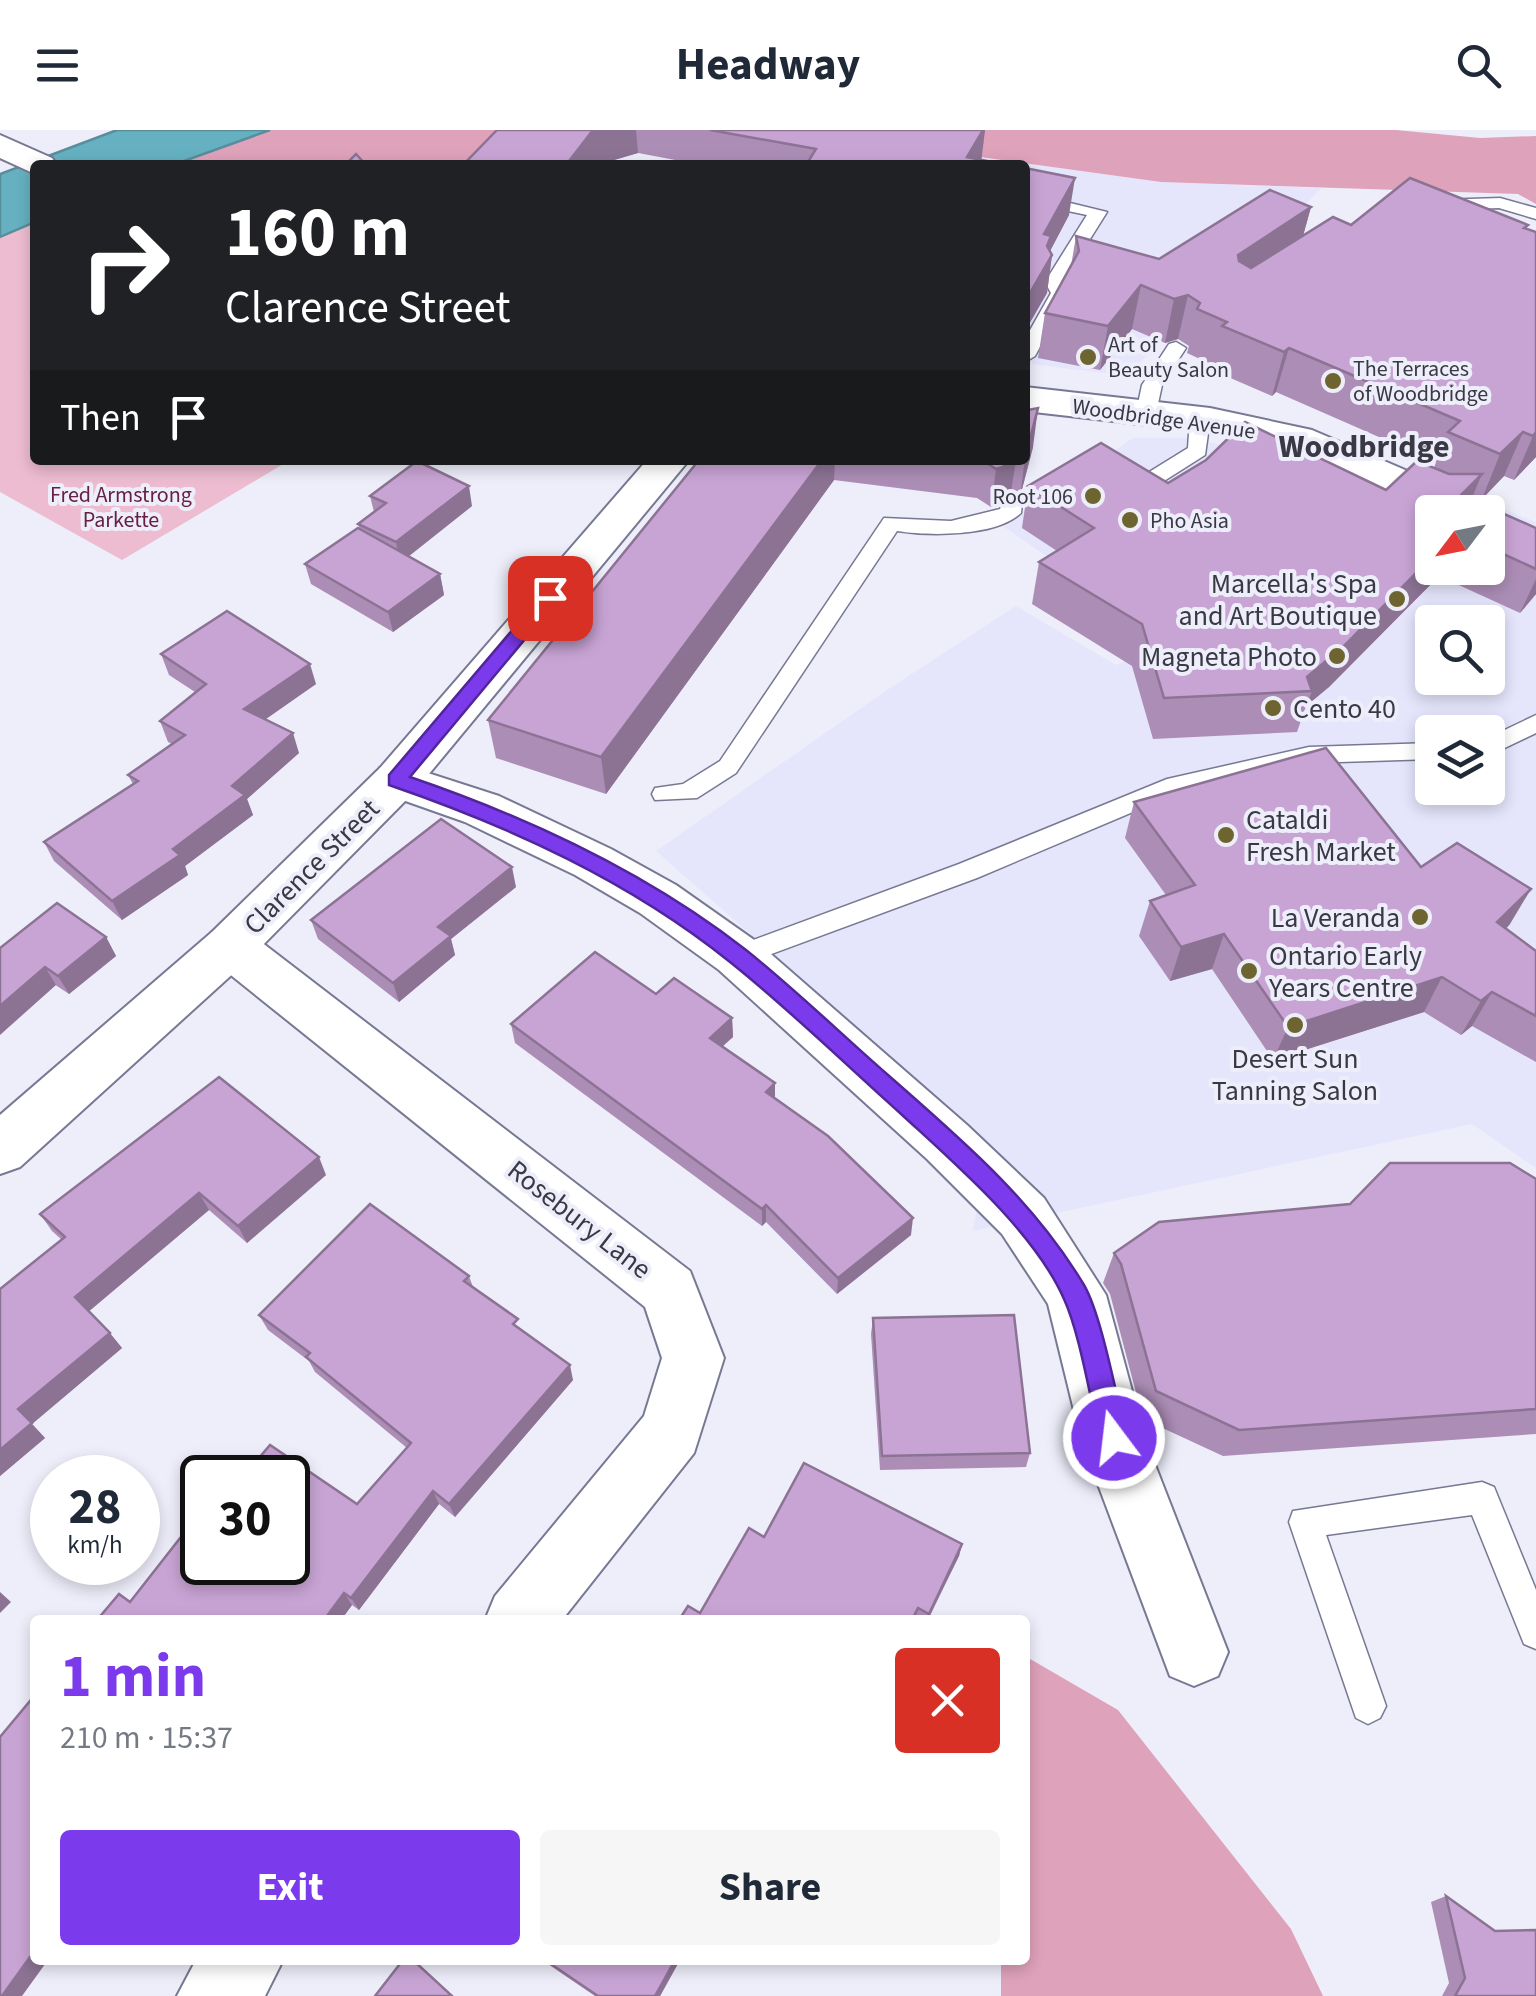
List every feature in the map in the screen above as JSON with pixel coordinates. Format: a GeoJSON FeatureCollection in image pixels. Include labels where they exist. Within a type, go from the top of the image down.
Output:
{"type":"FeatureCollection","features":[{"type":"Feature","properties":{"kind":"street"},"geometry":{"type":"LineString","coordinates":[[2,146],[30,160]]}},
{"type":"Feature","properties":{"kind":"street","name":"Woodbridge Avenue"},"geometry":{"type":"LineString","coordinates":[[1032,409],[1200,418],[1298,439],[1426,495]]}},
{"type":"Feature","properties":{"kind":"street","name":"Clarence Street"},"geometry":{"type":"LineString","coordinates":[[0,1150],[230,946],[396,780],[665,465]]}},
{"type":"Feature","properties":{"kind":"street"},"geometry":{"type":"LineString","coordinates":[[396,780],[482,810],[593,862],[658,899],[738,956],[947,1142],[1023,1216],[1076,1295],[1114,1438],[1194,1652]]}},
{"type":"Feature","properties":{"kind":"street","name":"Rosebury Lane"},"geometry":{"type":"LineString","coordinates":[[230,946],[669,1290],[693,1358],[671,1432],[523,1615]]}},
{"type":"Feature","properties":{"kind":"street"},"geometry":{"type":"LineString","coordinates":[[216,1996],[241,1965]]}},
{"type":"Feature","properties":{"kind":"lane"},"geometry":{"type":"LineString","coordinates":[[1030,197],[1098,212],[1054,282],[1060,293],[1030,346]]}},
{"type":"Feature","properties":{"kind":"lane"},"geometry":{"type":"LineString","coordinates":[[1422,206],[1500,203],[1536,214]]}},
{"type":"Feature","properties":{"kind":"lane"},"geometry":{"type":"LineString","coordinates":[[1146,413],[1152,385],[1176,348]]}},
{"type":"Feature","properties":{"kind":"lane"},"geometry":{"type":"LineString","coordinates":[[1126,496],[1198,451],[1200,418]]}},
{"type":"Feature","properties":{"kind":"lane"},"geometry":{"type":"LineString","coordinates":[[664,794],[688,792],[728,768],[892,523],[935,532],[970,527],[1010,513],[1012,503]]}},
{"type":"Feature","properties":{"kind":"lane"},"geometry":{"type":"LineString","coordinates":[[1505,739],[1536,722]]}},
{"type":"Feature","properties":{"kind":"lane"},"geometry":{"type":"LineString","coordinates":[[738,956],[968,871],[1167,788],[1310,756],[1415,752]]}},
{"type":"Feature","properties":{"kind":"lane"},"geometry":{"type":"LineString","coordinates":[[1368,1706],[1305,1522],[1482,1498],[1536,1632]]}},
{"type":"Feature","properties":{"kind":"shaded area"},"geometry":{"type":"Polygon","coordinates":[[[270,130],[537,130],[509,160],[187,160],[270,130]]]}},
{"type":"Feature","properties":{"kind":"shaded area"},"geometry":{"type":"Polygon","coordinates":[[[786,130],[1396,130],[1480,138],[1536,136],[1536,204],[1518,194],[1161,182],[1030,164],[1030,160],[1002,160],[786,130]]]}},
{"type":"Feature","properties":{"kind":"shaded area"},"geometry":{"type":"Polygon","coordinates":[[[1030,164],[1161,182],[1322,188],[1126,376],[1030,364],[1030,164]]]}},
{"type":"Feature","properties":{"kind":"shaded area"},"geometry":{"type":"Polygon","coordinates":[[[1302,430],[1467,495],[1415,495],[1415,585],[1505,585],[1505,510],[1536,522],[1536,1168],[1472,1124],[973,1231],[988,1143],[656,851],[887,690],[1016,606],[1116,665],[1236,616],[1302,430]]]}},
{"type":"Feature","properties":{"kind":"shaded area"},"geometry":{"type":"Polygon","coordinates":[[[1133,438],[1190,438],[1245,450],[1073,574],[1004,527],[1133,438]]]}},
{"type":"Feature","properties":{"kind":"shaded area"},"geometry":{"type":"Polygon","coordinates":[[[1030,1659],[1118,1710],[1291,1929],[1323,1996],[1001,1996],[1001,1965],[1030,1965],[1030,1659]]]}},
{"type":"Feature","properties":{"kind":"green space","name":"Fred Armstrong Parkette"},"geometry":{"type":"Polygon","coordinates":[[[0,187],[30,202],[30,465],[282,465],[122,560],[0,492],[0,187]]]}},
{"type":"Feature","properties":{"kind":"water"},"geometry":{"type":"Polygon","coordinates":[[[117,130],[270,130],[187,160],[37,160],[117,130]]]}},
{"type":"Feature","properties":{"kind":"water"},"geometry":{"type":"Polygon","coordinates":[[[30,163],[30,224],[0,237],[0,174],[30,163]]]}},
{"type":"Feature","properties":{"kind":"building"},"geometry":{"type":"Polygon","coordinates":[[[497,130],[593,130],[570,160],[468,160],[497,130]]]}},
{"type":"Feature","properties":{"kind":"building"},"geometry":{"type":"Polygon","coordinates":[[[710,130],[983,130],[967,157],[982,160],[809,160],[816,149],[710,130]]]}},
{"type":"Feature","properties":{"kind":"building"},"geometry":{"type":"Polygon","coordinates":[[[1030,169],[1075,178],[1044,234],[1051,236],[1047,246],[1052,255],[1030,293],[1030,169]]]}},
{"type":"Feature","properties":{"kind":"building"},"geometry":{"type":"Polygon","coordinates":[[[1410,178],[1528,225],[1524,228],[1536,232],[1536,432],[1533,436],[1523,432],[1500,454],[1448,432],[1460,421],[1289,348],[1284,352],[1222,326],[1227,322],[1197,309],[1200,303],[1188,295],[1174,299],[1141,285],[1108,326],[1045,313],[1079,251],[1076,236],[1159,259],[1270,190],[1311,207],[1238,255],[1239,261],[1251,268],[1333,217],[1351,225],[1410,178]]]}},
{"type":"Feature","properties":{"kind":"building"},"geometry":{"type":"Polygon","coordinates":[[[1038,408],[1030,439],[1030,410],[1038,408]]]}},
{"type":"Feature","properties":{"kind":"building"},"geometry":{"type":"Polygon","coordinates":[[[1245,422],[1386,490],[1417,461],[1449,474],[1482,474],[1461,495],[1415,495],[1415,574],[1345,645],[1307,677],[1312,691],[1164,698],[1142,624],[1039,562],[1094,528],[1028,486],[1101,443],[1168,483],[1206,460],[1245,422]]]}},
{"type":"Feature","properties":{"kind":"building"},"geometry":{"type":"Polygon","coordinates":[[[412,465],[425,465],[469,486],[396,542],[358,524],[386,503],[370,496],[412,465]]]}},
{"type":"Feature","properties":{"kind":"building"},"geometry":{"type":"Polygon","coordinates":[[[695,465],[818,465],[601,757],[488,720],[695,465]]]}},
{"type":"Feature","properties":{"kind":"building"},"geometry":{"type":"Polygon","coordinates":[[[1505,514],[1536,528],[1536,569],[1505,555],[1505,514]]]}},
{"type":"Feature","properties":{"kind":"building"},"geometry":{"type":"Polygon","coordinates":[[[358,528],[440,574],[388,612],[305,564],[358,528]]]}},
{"type":"Feature","properties":{"kind":"building"},"geometry":{"type":"Polygon","coordinates":[[[227,611],[310,664],[244,709],[293,733],[232,786],[245,795],[173,849],[180,855],[112,901],[44,842],[138,781],[128,775],[185,735],[160,721],[206,684],[161,654],[227,611]]]}},
{"type":"Feature","properties":{"kind":"building"},"geometry":{"type":"Polygon","coordinates":[[[1326,748],[1421,867],[1457,843],[1531,889],[1497,922],[1536,951],[1536,1016],[1492,992],[1481,1001],[1442,977],[1288,1027],[1224,934],[1181,947],[1150,901],[1195,885],[1134,802],[1326,748]]]}},
{"type":"Feature","properties":{"kind":"building"},"geometry":{"type":"Polygon","coordinates":[[[441,819],[512,867],[438,927],[451,936],[393,983],[311,920],[441,819]]]}},
{"type":"Feature","properties":{"kind":"building"},"geometry":{"type":"Polygon","coordinates":[[[57,903],[106,937],[58,976],[45,967],[0,1006],[0,948],[57,903]]]}},
{"type":"Feature","properties":{"kind":"building"},"geometry":{"type":"Polygon","coordinates":[[[595,952],[656,994],[674,978],[732,1018],[710,1038],[775,1083],[766,1092],[828,1136],[913,1218],[838,1278],[766,1205],[762,1209],[511,1024],[595,952]]]}},
{"type":"Feature","properties":{"kind":"building"},"geometry":{"type":"Polygon","coordinates":[[[219,1077],[319,1157],[238,1226],[199,1193],[75,1297],[110,1333],[18,1409],[32,1423],[0,1450],[0,1289],[65,1237],[40,1214],[219,1077]]]}},
{"type":"Feature","properties":{"kind":"building"},"geometry":{"type":"Polygon","coordinates":[[[1390,1163],[1510,1163],[1536,1179],[1536,1409],[1239,1430],[1156,1391],[1121,1264],[1114,1253],[1159,1222],[1350,1204],[1390,1163]]]}},
{"type":"Feature","properties":{"kind":"building"},"geometry":{"type":"Polygon","coordinates":[[[370,1204],[469,1276],[464,1281],[518,1319],[513,1324],[570,1365],[449,1504],[433,1491],[351,1598],[344,1593],[328,1615],[101,1615],[119,1594],[130,1602],[143,1585],[160,1585],[160,1564],[180,1538],[180,1585],[310,1585],[310,1472],[357,1504],[411,1443],[306,1357],[310,1353],[259,1315],[370,1204]]]}},
{"type":"Feature","properties":{"kind":"building"},"geometry":{"type":"Polygon","coordinates":[[[1014,1315],[1030,1453],[882,1456],[873,1318],[1014,1315]]]}},
{"type":"Feature","properties":{"kind":"building"},"geometry":{"type":"Polygon","coordinates":[[[270,1445],[285,1455],[262,1455],[270,1445]]]}},
{"type":"Feature","properties":{"kind":"building"},"geometry":{"type":"Polygon","coordinates":[[[804,1463],[962,1544],[929,1614],[918,1608],[914,1615],[682,1615],[688,1606],[700,1613],[749,1528],[764,1537],[804,1463]]]}},
{"type":"Feature","properties":{"kind":"building"},"geometry":{"type":"Polygon","coordinates":[[[30,1701],[30,1957],[2,1996],[0,1996],[0,1737],[30,1701]]]}},
{"type":"Feature","properties":{"kind":"building"},"geometry":{"type":"Polygon","coordinates":[[[1446,1896],[1495,1931],[1536,1930],[1536,1996],[1455,1996],[1465,1978],[1446,1896]]]}},
{"type":"Feature","properties":{"kind":"building"},"geometry":{"type":"Polygon","coordinates":[[[399,1965],[418,1965],[452,1996],[375,1996],[399,1965]]]}},
{"type":"Feature","properties":{"kind":"building"},"geometry":{"type":"Polygon","coordinates":[[[552,1965],[672,1965],[655,1996],[598,1996],[552,1965]]]}},
{"type":"Feature","properties":{"kind":"place","name":"Art of Beauty Salon"},"geometry":{"type":"Point","coordinates":[1088,357]}},
{"type":"Feature","properties":{"kind":"place","name":"The Terraces of Woodbridge"},"geometry":{"type":"Point","coordinates":[1333,381]}},
{"type":"Feature","properties":{"kind":"place","name":"Root 106"},"geometry":{"type":"Point","coordinates":[1093,496]}},
{"type":"Feature","properties":{"kind":"place","name":"Pho Asia"},"geometry":{"type":"Point","coordinates":[1130,520]}},
{"type":"Feature","properties":{"kind":"place","name":"Marcella's Spa and Art Boutique"},"geometry":{"type":"Point","coordinates":[1397,599]}},
{"type":"Feature","properties":{"kind":"place","name":"Magneta Photo"},"geometry":{"type":"Point","coordinates":[1337,656]}},
{"type":"Feature","properties":{"kind":"place","name":"Cento 40"},"geometry":{"type":"Point","coordinates":[1273,708]}},
{"type":"Feature","properties":{"kind":"place","name":"Cataldi Fresh Market"},"geometry":{"type":"Point","coordinates":[1226,835]}},
{"type":"Feature","properties":{"kind":"place","name":"La Veranda"},"geometry":{"type":"Point","coordinates":[1420,917]}},
{"type":"Feature","properties":{"kind":"place","name":"Ontario Early Years Centre"},"geometry":{"type":"Point","coordinates":[1249,971]}},
{"type":"Feature","properties":{"kind":"place","name":"Desert Sun Tanning Salon"},"geometry":{"type":"Point","coordinates":[1295,1025]}},
{"type":"Feature","properties":{"kind":"district","name":"Woodbridge"},"geometry":{"type":"Point","coordinates":[1364,446]}},
{"type":"Feature","properties":{"kind":"route"},"geometry":{"type":"LineString","coordinates":[[550,598],[396,780],[482,810],[593,862],[658,899],[738,956],[947,1142],[1023,1216],[1076,1295],[1114,1438]]}}]}
